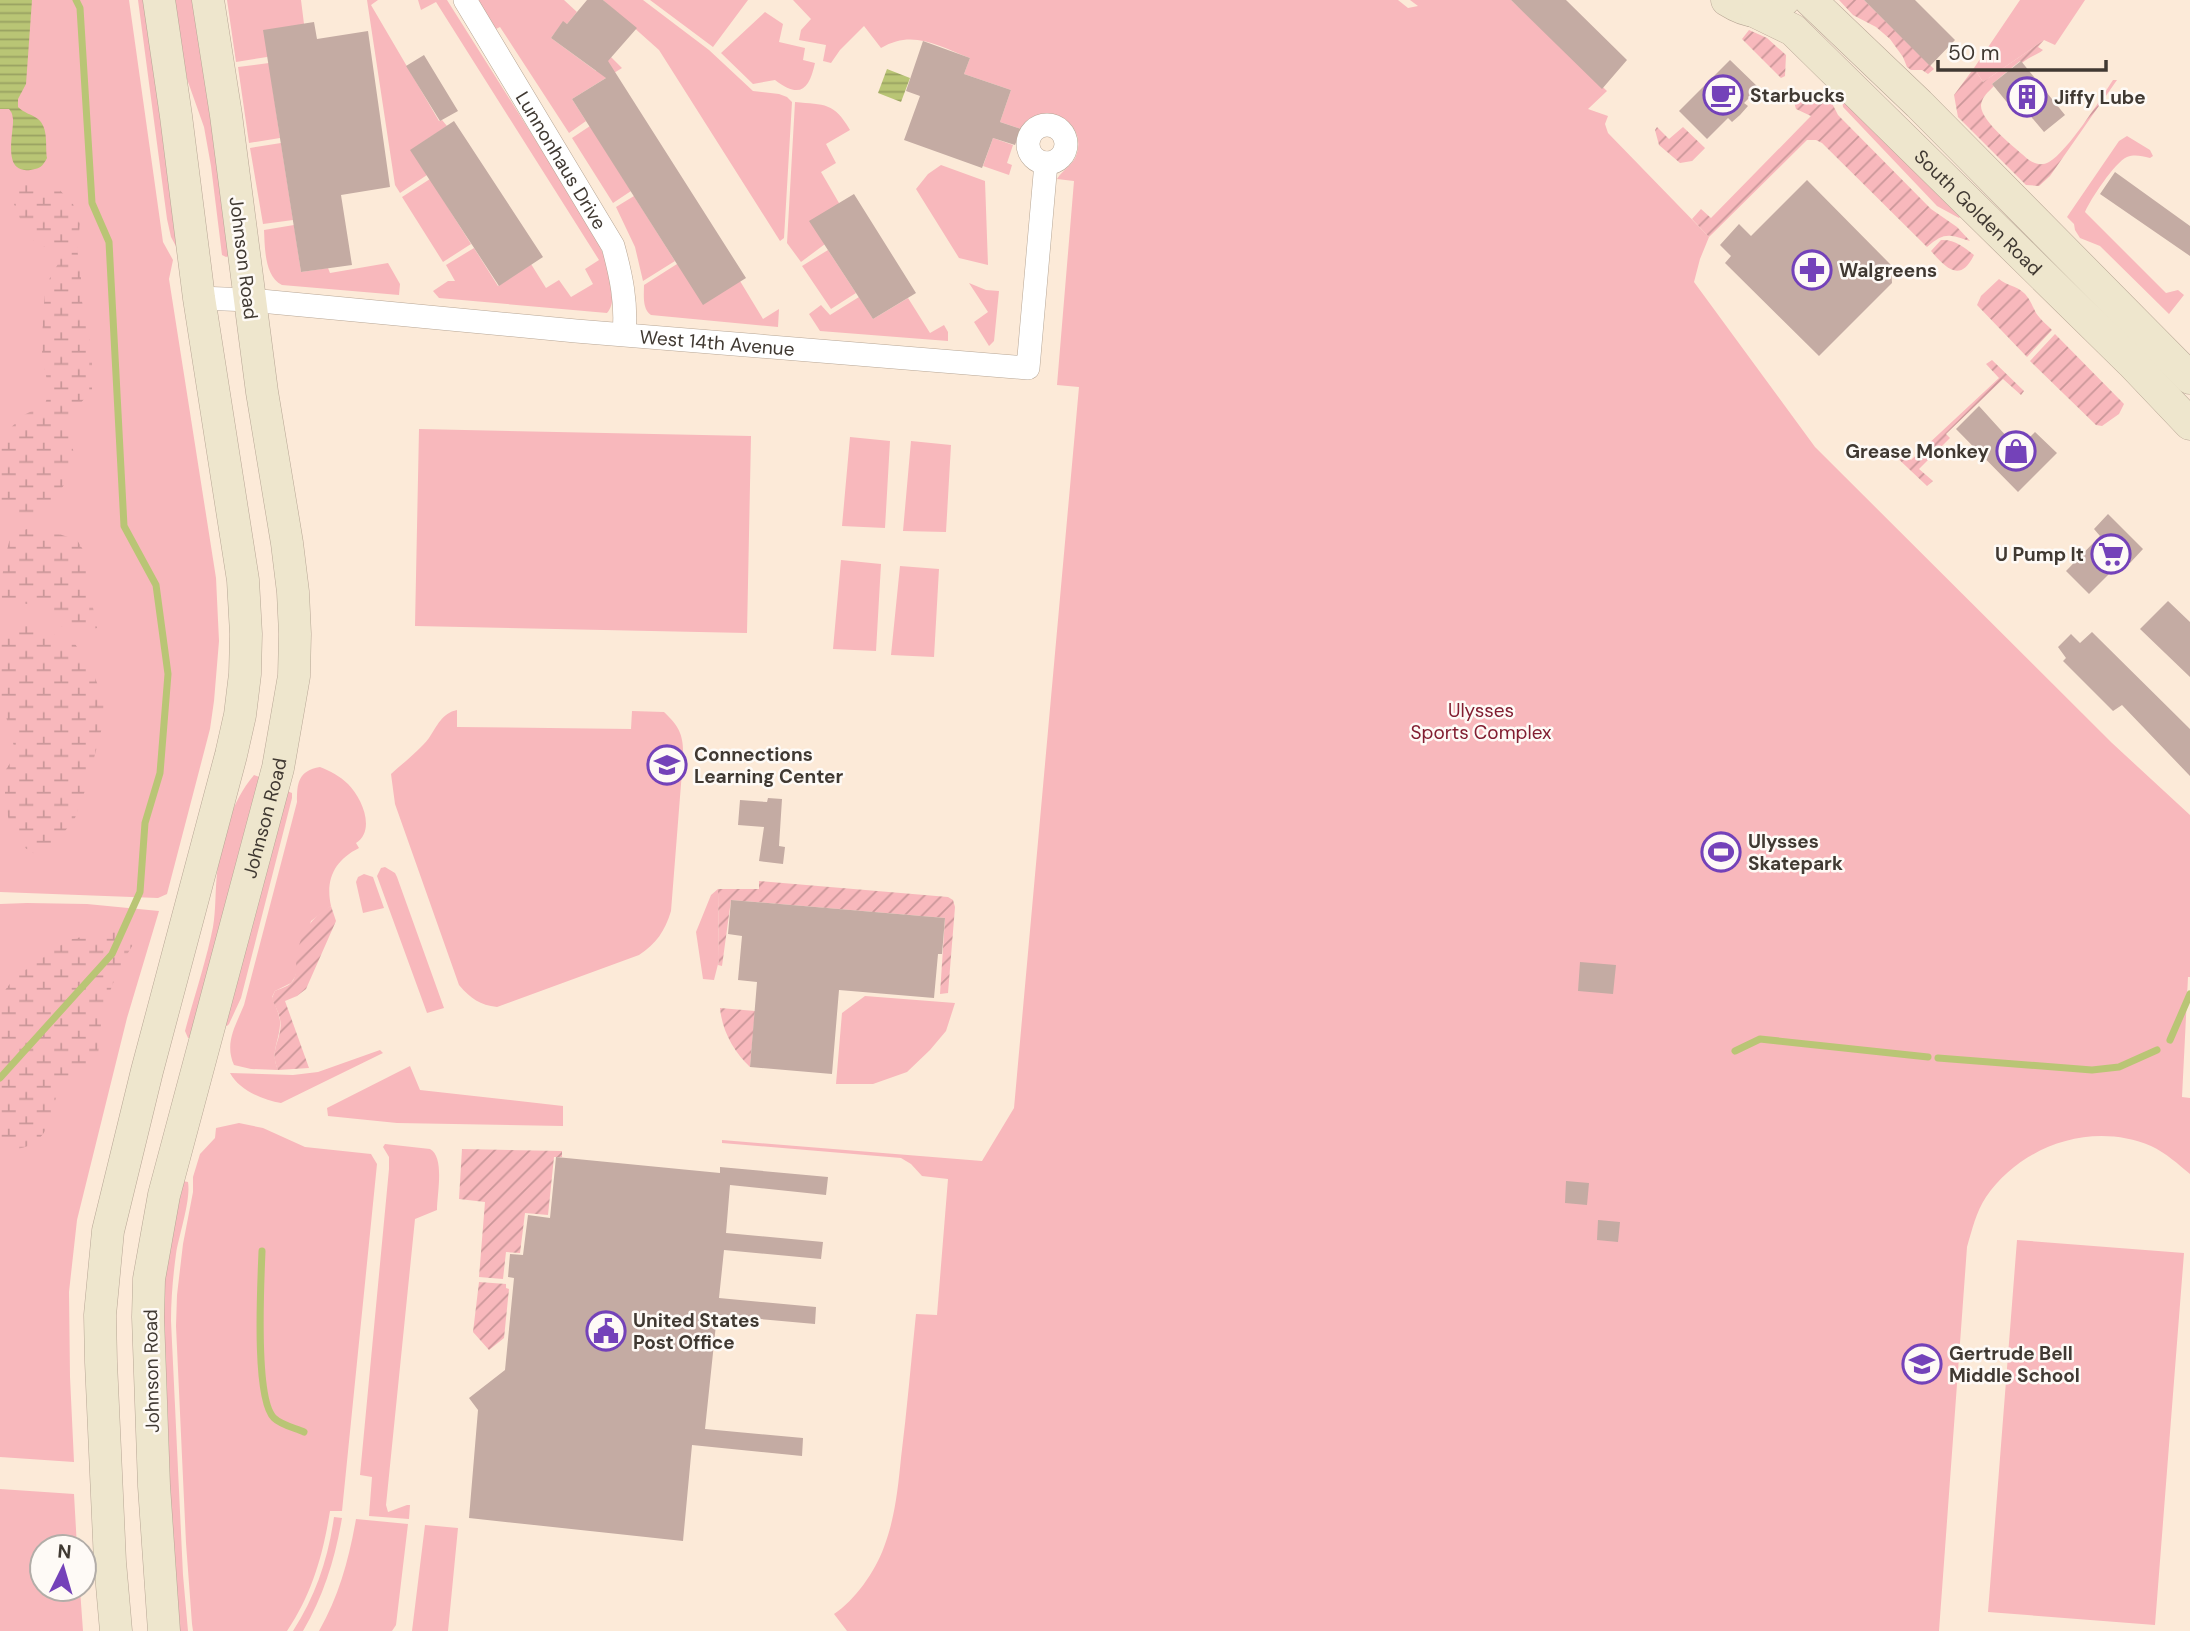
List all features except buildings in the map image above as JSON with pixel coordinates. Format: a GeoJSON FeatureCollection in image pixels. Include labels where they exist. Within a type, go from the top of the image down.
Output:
{"type":"FeatureCollection","features":[{"type":"Feature","properties":{"kind":"main road"},"geometry":{"type":"LineString","coordinates":[[116,1631],[100,1362],[100,1315],[108,1231],[144,1083],[231,755],[245,674],[243,580],[199,298],[159,0]]}},
{"type":"Feature","properties":{"kind":"main road","name":"Johnson Road"},"geometry":{"type":"LineString","coordinates":[[164,1631],[154,1486],[149,1279],[164,1195],[278,768],[294,676],[293,592],[208,0]]}},
{"type":"Feature","properties":{"kind":"main road","name":"South Golden Road"},"geometry":{"type":"LineString","coordinates":[[1727,0],[1740,9],[1770,6],[2132,363],[2190,424]]}},
{"type":"Feature","properties":{"kind":"main road","name":"South Golden Road"},"geometry":{"type":"LineString","coordinates":[[1810,0],[1920,104],[2190,378]]}},
{"type":"Feature","properties":{"kind":"street","name":"Lunnonhaus Drive"},"geometry":{"type":"LineString","coordinates":[[465,0],[613,246],[622,279],[626,316],[624,334]]}},
{"type":"Feature","properties":{"kind":"street","name":"West 14th Avenue"},"geometry":{"type":"LineString","coordinates":[[199,298],[250,300],[1028,368],[1046,163]]}},
{"type":"Feature","properties":{"kind":"green space"},"geometry":{"type":"Polygon","coordinates":[[[0,0],[129,0],[163,242],[173,260],[169,279],[216,578],[219,641],[210,729],[167,894],[158,898],[0,892],[0,0]]]}},
{"type":"Feature","properties":{"kind":"green space"},"geometry":{"type":"Polygon","coordinates":[[[138,0],[145,0],[178,250],[171,237],[167,219],[138,0]]]}},
{"type":"Feature","properties":{"kind":"green space"},"geometry":{"type":"Polygon","coordinates":[[[173,0],[195,0],[229,256],[226,257],[222,255],[204,127],[187,79],[173,0]]]}},
{"type":"Feature","properties":{"kind":"green space"},"geometry":{"type":"Polygon","coordinates":[[[227,0],[301,0],[304,24],[267,57],[236,62],[227,0]]]}},
{"type":"Feature","properties":{"kind":"green space"},"geometry":{"type":"Polygon","coordinates":[[[367,0],[378,0],[371,5],[439,121],[442,120],[447,126],[411,150],[427,175],[400,193],[395,185],[367,0]]]}},
{"type":"Feature","properties":{"kind":"green space"},"geometry":{"type":"Polygon","coordinates":[[[418,0],[447,0],[591,228],[605,258],[612,283],[613,295],[607,313],[439,298],[433,291],[448,281],[455,281],[446,265],[474,248],[498,286],[531,264],[546,288],[559,280],[571,297],[593,284],[585,269],[599,260],[436,2],[421,10],[418,0]]]}},
{"type":"Feature","properties":{"kind":"green space"},"geometry":{"type":"Polygon","coordinates":[[[478,0],[564,0],[577,12],[567,24],[563,22],[551,38],[596,71],[608,54],[622,68],[572,99],[586,121],[569,133],[500,27],[496,29],[478,0]]]}},
{"type":"Feature","properties":{"kind":"green space"},"geometry":{"type":"Polygon","coordinates":[[[603,0],[643,0],[709,50],[753,91],[779,94],[792,102],[784,238],[780,241],[659,50],[603,0]]]}},
{"type":"Feature","properties":{"kind":"green space"},"geometry":{"type":"Polygon","coordinates":[[[650,0],[748,0],[713,47],[650,0]]]}},
{"type":"Feature","properties":{"kind":"green space","name":"Ulysses Sports Complex"},"geometry":{"type":"Polygon","coordinates":[[[793,0],[1398,0],[1408,8],[1418,6],[1410,0],[1511,0],[1607,91],[1588,109],[1608,116],[1605,124],[1608,133],[1709,237],[1694,282],[1815,447],[2112,743],[2190,815],[2190,977],[2182,1097],[2190,1098],[2190,1174],[2151,1146],[2105,1136],[2082,1137],[2038,1151],[2001,1179],[1986,1197],[1967,1247],[1939,1631],[847,1631],[834,1614],[857,1593],[870,1575],[891,1525],[899,1480],[916,1314],[937,1315],[948,1179],[922,1176],[901,1158],[722,1143],[722,1140],[982,1161],[1014,1108],[1079,387],[1057,385],[1074,181],[1057,179],[1076,157],[1078,142],[1070,123],[1052,115],[1031,120],[1021,129],[1000,122],[1011,90],[964,74],[970,58],[925,41],[904,40],[881,48],[864,26],[831,63],[823,61],[826,45],[799,40],[801,30],[811,19],[793,0]]]}},
{"type":"Feature","properties":{"kind":"green space"},"geometry":{"type":"Polygon","coordinates":[[[1839,0],[1864,0],[1934,69],[1928,74],[1922,70],[1911,70],[1890,39],[1876,27],[1853,15],[1839,0]]]}},
{"type":"Feature","properties":{"kind":"green space"},"geometry":{"type":"Polygon","coordinates":[[[2020,0],[2085,0],[2055,45],[2044,40],[1983,82],[1974,68],[2020,0]]]}},
{"type":"Feature","properties":{"kind":"green space"},"geometry":{"type":"Polygon","coordinates":[[[765,12],[783,24],[779,42],[805,48],[803,60],[815,63],[810,80],[802,89],[791,89],[775,80],[753,84],[721,53],[765,12]]]}},
{"type":"Feature","properties":{"kind":"green space"},"geometry":{"type":"Polygon","coordinates":[[[1749,30],[1767,38],[1786,55],[1785,76],[1781,78],[1742,39],[1749,30]]]}},
{"type":"Feature","properties":{"kind":"green space"},"geometry":{"type":"Polygon","coordinates":[[[2044,40],[2038,47],[2043,50],[2022,63],[2020,61],[1992,84],[1994,86],[1981,105],[1982,112],[1993,127],[2031,161],[2044,164],[2057,156],[2113,80],[2117,80],[2050,176],[2039,186],[2026,185],[1958,117],[1954,95],[1974,68],[1983,82],[2044,40]]]}},
{"type":"Feature","properties":{"kind":"green space"},"geometry":{"type":"Polygon","coordinates":[[[269,63],[280,138],[249,143],[238,67],[269,63]]]}},
{"type":"Feature","properties":{"kind":"green space"},"geometry":{"type":"Polygon","coordinates":[[[1794,91],[1803,96],[1825,96],[1838,115],[1931,209],[1957,227],[1970,241],[1947,236],[1927,247],[1816,140],[1807,140],[1709,237],[1692,219],[1701,209],[1711,218],[1811,116],[1796,109],[1792,95],[1794,91]]]}},
{"type":"Feature","properties":{"kind":"green space"},"geometry":{"type":"Polygon","coordinates":[[[1842,99],[1959,218],[1937,206],[1843,107],[1842,99]]]}},
{"type":"Feature","properties":{"kind":"green space"},"geometry":{"type":"Polygon","coordinates":[[[795,102],[828,107],[839,114],[850,130],[826,144],[836,163],[821,172],[839,203],[825,244],[801,262],[787,243],[795,102]]]}},
{"type":"Feature","properties":{"kind":"green space"},"geometry":{"type":"Polygon","coordinates":[[[590,126],[631,191],[613,203],[572,138],[590,126]]]}},
{"type":"Feature","properties":{"kind":"green space"},"geometry":{"type":"Polygon","coordinates":[[[1657,127],[1669,139],[1683,127],[1705,148],[1692,161],[1680,163],[1659,145],[1655,130],[1657,127]]]}},
{"type":"Feature","properties":{"kind":"green space"},"geometry":{"type":"Polygon","coordinates":[[[2127,136],[2150,150],[2153,156],[2133,156],[2122,160],[2103,182],[2085,212],[2166,293],[2178,290],[2184,295],[2169,314],[2100,246],[2080,238],[2074,224],[2067,217],[2119,141],[2127,136]]]}},
{"type":"Feature","properties":{"kind":"green space"},"geometry":{"type":"Polygon","coordinates":[[[993,138],[1013,145],[1007,163],[1012,165],[1009,175],[983,166],[993,138]]]}},
{"type":"Feature","properties":{"kind":"green space"},"geometry":{"type":"Polygon","coordinates":[[[281,143],[293,220],[263,224],[250,148],[281,143]]]}},
{"type":"Feature","properties":{"kind":"green space"},"geometry":{"type":"Polygon","coordinates":[[[941,165],[985,181],[988,265],[959,258],[916,189],[928,174],[941,165]]]}},
{"type":"Feature","properties":{"kind":"green space"},"geometry":{"type":"Polygon","coordinates":[[[430,179],[471,244],[443,262],[402,197],[430,179]]]}},
{"type":"Feature","properties":{"kind":"green space"},"geometry":{"type":"Polygon","coordinates":[[[52,182],[73,204],[80,224],[77,249],[81,296],[92,355],[92,390],[72,413],[68,427],[75,459],[69,477],[49,508],[32,515],[9,515],[0,503],[0,438],[24,415],[45,404],[49,391],[42,355],[43,313],[46,285],[59,262],[56,253],[34,241],[25,231],[14,204],[13,194],[18,185],[52,182]]]}},
{"type":"Feature","properties":{"kind":"green space"},"geometry":{"type":"Polygon","coordinates":[[[634,196],[675,261],[643,281],[635,247],[616,207],[634,196]]]}},
{"type":"Feature","properties":{"kind":"green space"},"geometry":{"type":"Polygon","coordinates":[[[294,225],[301,272],[328,268],[330,273],[388,263],[400,284],[399,295],[282,285],[276,281],[265,252],[264,230],[294,225]]]}},
{"type":"Feature","properties":{"kind":"green space"},"geometry":{"type":"Polygon","coordinates":[[[1941,240],[1955,242],[1974,255],[1969,264],[1958,271],[1947,267],[1931,251],[1941,240]]]}},
{"type":"Feature","properties":{"kind":"green space"},"geometry":{"type":"Polygon","coordinates":[[[828,250],[856,293],[831,309],[802,266],[828,250]]]}},
{"type":"Feature","properties":{"kind":"green space"},"geometry":{"type":"Polygon","coordinates":[[[677,264],[740,281],[763,319],[779,309],[778,327],[651,315],[645,306],[644,285],[677,264]]]}},
{"type":"Feature","properties":{"kind":"green space"},"geometry":{"type":"Polygon","coordinates":[[[1999,279],[2024,293],[2038,315],[2052,330],[2027,357],[1977,305],[1981,296],[1999,279]]]}},
{"type":"Feature","properties":{"kind":"green space"},"geometry":{"type":"Polygon","coordinates":[[[969,283],[986,290],[999,291],[994,341],[989,346],[974,322],[988,312],[969,283]]]}},
{"type":"Feature","properties":{"kind":"green space"},"geometry":{"type":"Polygon","coordinates":[[[859,297],[873,319],[908,298],[930,333],[944,325],[948,332],[948,341],[820,331],[809,314],[821,305],[830,315],[859,297]]]}},
{"type":"Feature","properties":{"kind":"green space"},"geometry":{"type":"Polygon","coordinates":[[[2055,334],[2124,404],[2119,414],[2102,426],[2096,425],[2030,361],[2055,334]]]}},
{"type":"Feature","properties":{"kind":"green space"},"geometry":{"type":"Polygon","coordinates":[[[1992,360],[2024,391],[2021,395],[2003,379],[1946,434],[1950,438],[1919,469],[1933,481],[1927,486],[1891,452],[1898,447],[1911,460],[1999,378],[1986,364],[1992,360]]]}},
{"type":"Feature","properties":{"kind":"green space"},"geometry":{"type":"Polygon","coordinates":[[[419,429],[751,436],[747,633],[415,626],[419,429]]]}},
{"type":"Feature","properties":{"kind":"green space"},"geometry":{"type":"Polygon","coordinates":[[[850,437],[890,441],[885,528],[842,526],[850,437]]]}},
{"type":"Feature","properties":{"kind":"green space"},"geometry":{"type":"Polygon","coordinates":[[[911,441],[951,445],[946,532],[903,531],[911,441]]]}},
{"type":"Feature","properties":{"kind":"green space"},"geometry":{"type":"Polygon","coordinates":[[[27,529],[53,532],[77,540],[85,553],[97,628],[81,631],[61,626],[47,608],[2,601],[4,568],[11,535],[27,529]]]}},
{"type":"Feature","properties":{"kind":"green space"},"geometry":{"type":"Polygon","coordinates":[[[841,560],[881,564],[876,651],[833,649],[841,560]]]}},
{"type":"Feature","properties":{"kind":"green space"},"geometry":{"type":"Polygon","coordinates":[[[900,566],[939,569],[934,657],[891,655],[900,566]]]}},
{"type":"Feature","properties":{"kind":"green space"},"geometry":{"type":"Polygon","coordinates":[[[4,625],[31,626],[74,642],[95,678],[107,708],[87,785],[75,818],[62,835],[35,854],[22,846],[9,823],[5,796],[5,771],[16,754],[0,694],[0,628],[4,625]]]}},
{"type":"Feature","properties":{"kind":"green space"},"geometry":{"type":"Polygon","coordinates":[[[457,710],[457,727],[631,729],[632,711],[664,712],[674,722],[682,738],[683,751],[671,911],[659,936],[645,951],[497,1007],[476,1001],[459,985],[395,804],[391,774],[425,743],[444,717],[457,710]]]}},
{"type":"Feature","properties":{"kind":"green space"},"geometry":{"type":"Polygon","coordinates":[[[320,767],[338,776],[358,797],[365,814],[365,830],[356,843],[359,848],[344,858],[334,871],[329,887],[331,906],[311,921],[295,977],[291,983],[275,991],[272,997],[280,1022],[275,1052],[278,1070],[234,1065],[230,1049],[232,1034],[244,1005],[297,802],[298,784],[307,771],[320,767]]]}},
{"type":"Feature","properties":{"kind":"green space"},"geometry":{"type":"Polygon","coordinates":[[[254,775],[262,778],[191,1038],[188,1038],[185,1031],[213,927],[217,874],[224,834],[239,797],[254,775]]]}},
{"type":"Feature","properties":{"kind":"green space"},"geometry":{"type":"Polygon","coordinates":[[[287,791],[292,793],[292,798],[241,998],[227,1026],[225,1025],[287,791]]]}},
{"type":"Feature","properties":{"kind":"green space"},"geometry":{"type":"Polygon","coordinates":[[[385,867],[397,877],[444,1008],[427,1013],[377,876],[381,868],[385,867]]]}},
{"type":"Feature","properties":{"kind":"green space"},"geometry":{"type":"Polygon","coordinates":[[[364,874],[373,877],[384,908],[363,913],[356,882],[358,877],[364,874]]]}},
{"type":"Feature","properties":{"kind":"green space"},"geometry":{"type":"Polygon","coordinates":[[[759,881],[948,897],[953,900],[955,907],[948,993],[940,994],[945,918],[731,900],[722,966],[718,965],[718,889],[759,889],[759,881]]]}},
{"type":"Feature","properties":{"kind":"green space"},"geometry":{"type":"Polygon","coordinates":[[[718,889],[719,960],[714,980],[703,979],[696,932],[711,895],[718,889]]]}},
{"type":"Feature","properties":{"kind":"green space"},"geometry":{"type":"Polygon","coordinates":[[[0,904],[87,904],[159,911],[127,1018],[77,1220],[69,1292],[74,1462],[0,1457],[0,904]]]}},
{"type":"Feature","properties":{"kind":"green space"},"geometry":{"type":"Polygon","coordinates":[[[331,906],[336,921],[306,989],[285,1001],[309,1068],[278,1070],[275,1049],[281,1026],[272,998],[275,991],[293,980],[304,933],[318,915],[331,906]]]}},
{"type":"Feature","properties":{"kind":"green space"},"geometry":{"type":"Polygon","coordinates":[[[109,931],[133,931],[135,941],[118,970],[102,1013],[97,1066],[83,1069],[62,1081],[49,1124],[38,1139],[23,1148],[0,1149],[0,997],[15,977],[68,940],[109,931]]]}},
{"type":"Feature","properties":{"kind":"green space"},"geometry":{"type":"Polygon","coordinates":[[[865,996],[955,1003],[946,1031],[907,1072],[873,1084],[836,1084],[842,1013],[865,996]]]}},
{"type":"Feature","properties":{"kind":"green space"},"geometry":{"type":"Polygon","coordinates":[[[720,1008],[755,1011],[750,1067],[730,1040],[723,1025],[720,1008]]]}},
{"type":"Feature","properties":{"kind":"green space"},"geometry":{"type":"Polygon","coordinates":[[[380,1050],[383,1053],[281,1103],[252,1093],[230,1073],[293,1075],[318,1072],[380,1050]]]}},
{"type":"Feature","properties":{"kind":"green space"},"geometry":{"type":"Polygon","coordinates":[[[410,1066],[420,1090],[563,1106],[563,1126],[397,1123],[328,1116],[327,1108],[410,1066]]]}},
{"type":"Feature","properties":{"kind":"green space"},"geometry":{"type":"Polygon","coordinates":[[[239,1123],[263,1128],[305,1147],[371,1154],[377,1164],[342,1511],[330,1511],[315,1574],[287,1631],[193,1631],[192,1624],[176,1326],[177,1295],[193,1177],[200,1154],[215,1138],[216,1128],[239,1123]]]}},
{"type":"Feature","properties":{"kind":"green space"},"geometry":{"type":"Polygon","coordinates":[[[385,1144],[430,1149],[435,1153],[439,1168],[437,1210],[415,1219],[386,1505],[388,1512],[410,1505],[409,1519],[369,1516],[372,1477],[360,1475],[389,1169],[389,1157],[383,1147],[385,1144]]]}},
{"type":"Feature","properties":{"kind":"green space"},"geometry":{"type":"Polygon","coordinates":[[[462,1149],[562,1151],[562,1157],[554,1157],[548,1215],[525,1213],[520,1253],[506,1252],[503,1279],[479,1277],[485,1202],[459,1199],[462,1149]]]}},
{"type":"Feature","properties":{"kind":"green space"},"geometry":{"type":"Polygon","coordinates":[[[182,1181],[188,1182],[188,1198],[176,1254],[171,1321],[188,1631],[180,1631],[170,1517],[162,1291],[182,1181]]]}},
{"type":"Feature","properties":{"kind":"green space"},"geometry":{"type":"Polygon","coordinates":[[[2017,1240],[2184,1253],[2155,1625],[1988,1612],[2017,1240]]]}},
{"type":"Feature","properties":{"kind":"green space"},"geometry":{"type":"Polygon","coordinates":[[[479,1282],[506,1284],[509,1289],[504,1338],[489,1350],[473,1332],[479,1282]]]}},
{"type":"Feature","properties":{"kind":"green space"},"geometry":{"type":"Polygon","coordinates":[[[0,1489],[74,1494],[76,1533],[28,1533],[28,1603],[81,1603],[83,1631],[0,1631],[0,1489]]]}},
{"type":"Feature","properties":{"kind":"green space"},"geometry":{"type":"Polygon","coordinates":[[[334,1517],[342,1518],[328,1576],[303,1631],[293,1631],[320,1576],[334,1517]]]}},
{"type":"Feature","properties":{"kind":"green space"},"geometry":{"type":"Polygon","coordinates":[[[356,1519],[408,1524],[396,1625],[392,1631],[319,1631],[342,1577],[356,1519]]]}},
{"type":"Feature","properties":{"kind":"green space"},"geometry":{"type":"Polygon","coordinates":[[[425,1525],[458,1528],[448,1631],[412,1631],[425,1525]]]}},
{"type":"Feature","properties":{"kind":"shaded area"},"geometry":{"type":"Polygon","coordinates":[[[0,0],[32,0],[26,84],[18,99],[18,107],[38,119],[45,132],[47,158],[35,169],[24,170],[17,167],[13,161],[12,114],[9,109],[0,109],[0,0]]]}},
{"type":"Feature","properties":{"kind":"shaded area"},"geometry":{"type":"Polygon","coordinates":[[[887,69],[910,78],[901,102],[878,93],[887,69]]]}},
{"type":"Feature","properties":{"kind":"waterway"},"geometry":{"type":"LineString","coordinates":[[0,1078],[112,954],[140,892],[145,823],[160,773],[168,674],[156,585],[124,526],[109,242],[92,203],[80,8],[76,0]]}},
{"type":"Feature","properties":{"kind":"waterway"},"geometry":{"type":"LineString","coordinates":[[2170,1040],[2190,994]]}},
{"type":"Feature","properties":{"kind":"waterway"},"geometry":{"type":"LineString","coordinates":[[1735,1051],[1760,1039],[1928,1057]]}},
{"type":"Feature","properties":{"kind":"waterway"},"geometry":{"type":"LineString","coordinates":[[1938,1058],[2092,1070],[2119,1067],[2157,1050]]}},
{"type":"Feature","properties":{"kind":"waterway"},"geometry":{"type":"LineString","coordinates":[[262,1251],[260,1339],[268,1407],[274,1418],[304,1432]]}},
{"type":"Feature","properties":{"kind":"place","name":"Starbucks"},"geometry":{"type":"Point","coordinates":[1723,95]}},
{"type":"Feature","properties":{"kind":"place","name":"Jiffy Lube"},"geometry":{"type":"Point","coordinates":[2027,97]}},
{"type":"Feature","properties":{"kind":"place","name":"Walgreens"},"geometry":{"type":"Point","coordinates":[1812,270]}},
{"type":"Feature","properties":{"kind":"place","name":"Grease Monkey"},"geometry":{"type":"Point","coordinates":[2016,451]}},
{"type":"Feature","properties":{"kind":"place","name":"U Pump It"},"geometry":{"type":"Point","coordinates":[2111,554]}},
{"type":"Feature","properties":{"kind":"place","name":"Connections Learning Center"},"geometry":{"type":"Point","coordinates":[667,765]}},
{"type":"Feature","properties":{"kind":"place","name":"Ulysses Skatepark"},"geometry":{"type":"Point","coordinates":[1721,852]}},
{"type":"Feature","properties":{"kind":"place","name":"United States Post Office"},"geometry":{"type":"Point","coordinates":[606,1331]}},
{"type":"Feature","properties":{"kind":"place","name":"Gertrude Bell Middle School"},"geometry":{"type":"Point","coordinates":[1922,1364]}}]}
